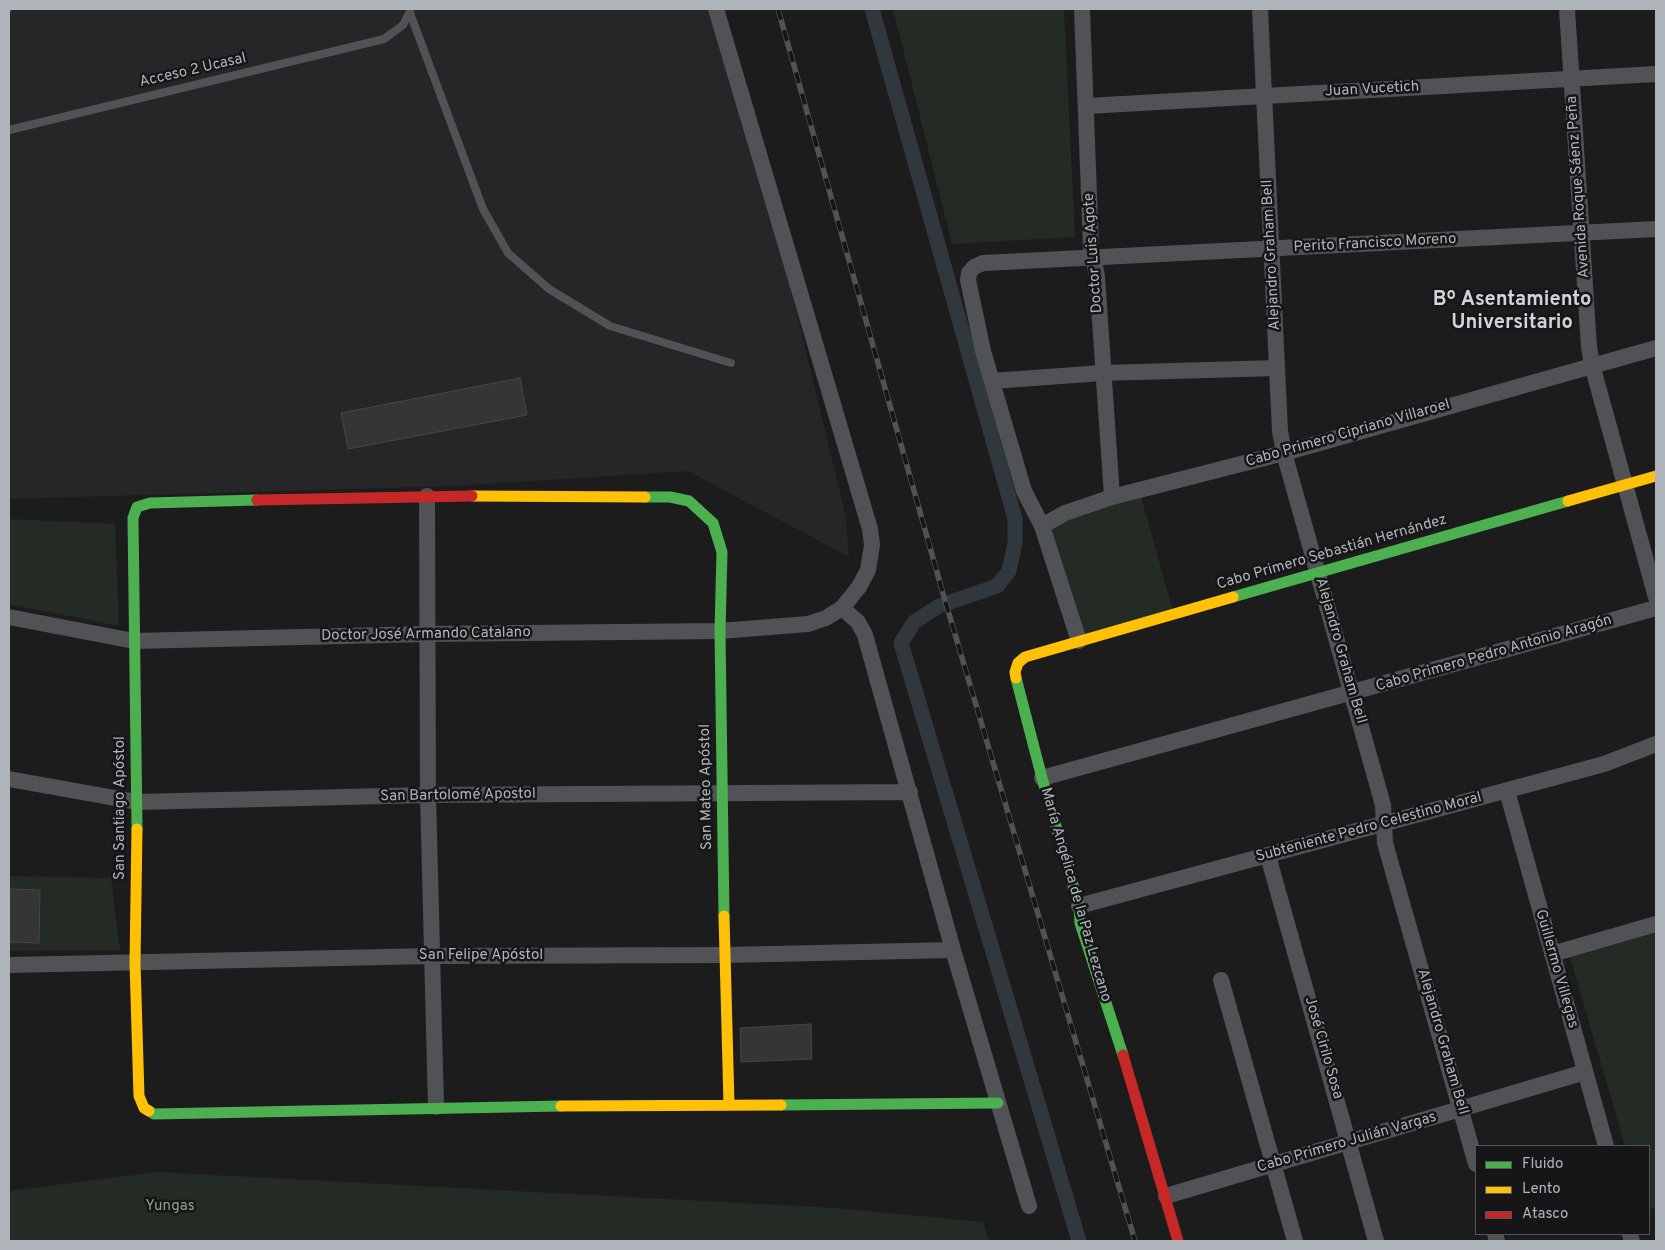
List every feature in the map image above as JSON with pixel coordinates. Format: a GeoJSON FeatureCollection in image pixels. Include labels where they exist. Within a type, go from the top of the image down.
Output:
{"type":"FeatureCollection","features":[{"type":"Feature","properties":{"kind":"street"},"geometry":{"type":"LineString","coordinates":[[716,9],[870,529],[872,545],[868,570],[859,587],[842,608],[858,622],[865,636],[910,792],[952,950],[1028,1206]]}},
{"type":"Feature","properties":{"kind":"street","name":"Doctor Luis Agote"},"geometry":{"type":"LineString","coordinates":[[1082,9],[1091,248],[1097,276],[1102,373],[1112,497]]}},
{"type":"Feature","properties":{"kind":"street","name":"Alejandro Graham Bell"},"geometry":{"type":"LineString","coordinates":[[1260,9],[1280,431],[1284,453],[1383,805],[1385,843],[1475,1160]]}},
{"type":"Feature","properties":{"kind":"street","name":"Avenida Roque Sáenz Peña"},"geometry":{"type":"LineString","coordinates":[[1567,9],[1581,233],[1592,365],[1656,597]]}},
{"type":"Feature","properties":{"kind":"street","name":"Juan Vucetich"},"geometry":{"type":"LineString","coordinates":[[1087,106],[1656,74]]}},
{"type":"Feature","properties":{"kind":"street","name":"Perito Francisco Moreno"},"geometry":{"type":"LineString","coordinates":[[992,382],[982,351],[969,292],[969,273],[974,267],[984,263],[1271,250],[1656,229]]}},
{"type":"Feature","properties":{"kind":"street","name":"Cabo Primero Cipriano Villaroel"},"geometry":{"type":"LineString","coordinates":[[1042,526],[1065,512],[1112,497],[1284,453],[1656,348]]}},
{"type":"Feature","properties":{"kind":"street"},"geometry":{"type":"LineString","coordinates":[[1078,641],[1042,526],[1024,491],[992,382],[1102,373],[1277,368]]}},
{"type":"Feature","properties":{"kind":"street","name":"Cabo Primero Sebastián Hernández"},"geometry":{"type":"LineString","coordinates":[[1018,663],[1025,657],[1078,641],[1656,476]]}},
{"type":"Feature","properties":{"kind":"street"},"geometry":{"type":"LineString","coordinates":[[427,496],[428,795],[436,1108],[998,1103]]}},
{"type":"Feature","properties":{"kind":"street","name":"San Mateo Apóstol"},"geometry":{"type":"LineString","coordinates":[[137,508],[150,503],[427,496],[670,497],[689,502],[701,510],[713,524],[719,536],[722,552],[720,631],[721,794],[729,1104]]}},
{"type":"Feature","properties":{"kind":"street","name":"San Santiago Apóstol"},"geometry":{"type":"LineString","coordinates":[[137,508],[132,518],[137,802],[135,963],[139,1096],[144,1108],[154,1114],[436,1108]]}},
{"type":"Feature","properties":{"kind":"street","name":"Doctor José Armando Catalano"},"geometry":{"type":"LineString","coordinates":[[9,616],[134,641],[426,634],[720,631],[808,624],[826,618],[842,608]]}},
{"type":"Feature","properties":{"kind":"street","name":"Cabo Primero Pedro Antonio Aragón"},"geometry":{"type":"LineString","coordinates":[[1042,778],[1352,694],[1656,608]]}},
{"type":"Feature","properties":{"kind":"street","name":"María Angélica de la Paz Lezcano"},"geometry":{"type":"LineString","coordinates":[[1018,663],[1015,672],[1042,778],[1079,906],[1080,923],[1136,1096],[1178,1241]]}},
{"type":"Feature","properties":{"kind":"street","name":"Subteniente Pedro Celestino Moral"},"geometry":{"type":"LineString","coordinates":[[1079,906],[1604,764],[1656,744]]}},
{"type":"Feature","properties":{"kind":"street"},"geometry":{"type":"LineString","coordinates":[[1604,764],[1656,756]]}},
{"type":"Feature","properties":{"kind":"street","name":"San Bartolomé Apostol"},"geometry":{"type":"LineString","coordinates":[[9,779],[137,802],[428,795],[910,792]]}},
{"type":"Feature","properties":{"kind":"street","name":"Guillermo Villegas"},"geometry":{"type":"LineString","coordinates":[[1507,791],[1606,1145]]}},
{"type":"Feature","properties":{"kind":"street","name":"José Cirilo Sosa"},"geometry":{"type":"LineString","coordinates":[[1268,856],[1350,1141],[1376,1241]]}},
{"type":"Feature","properties":{"kind":"street"},"geometry":{"type":"LineString","coordinates":[[1552,954],[1656,924]]}},
{"type":"Feature","properties":{"kind":"street","name":"San Felipe Apóstol"},"geometry":{"type":"LineString","coordinates":[[9,965],[432,956],[726,955],[952,950]]}},
{"type":"Feature","properties":{"kind":"street"},"geometry":{"type":"LineString","coordinates":[[1221,980],[1295,1241]]}},
{"type":"Feature","properties":{"kind":"street","name":"Cabo Primero Julián Vargas"},"geometry":{"type":"LineString","coordinates":[[1166,1196],[1585,1072]]}},
{"type":"Feature","properties":{"kind":"lane","name":"Acceso 2 Ucasal"},"geometry":{"type":"LineString","coordinates":[[9,130],[384,39],[403,25],[410,11]]}},
{"type":"Feature","properties":{"kind":"lane"},"geometry":{"type":"LineString","coordinates":[[410,11],[483,209],[508,253],[548,289],[610,326],[730,363]]}},
{"type":"Feature","properties":{"kind":"path"},"geometry":{"type":"LineString","coordinates":[[9,11],[15,9]]}},
{"type":"Feature","properties":{"kind":"shaded area"},"geometry":{"type":"Polygon","coordinates":[[[9,9],[724,9],[846,518],[849,557],[688,471],[456,486],[9,499],[9,9]]]}},
{"type":"Feature","properties":{"kind":"green space"},"geometry":{"type":"Polygon","coordinates":[[[893,9],[1064,9],[1075,237],[952,244],[893,9]]]}},
{"type":"Feature","properties":{"kind":"green space"},"geometry":{"type":"Polygon","coordinates":[[[1139,490],[1174,614],[1079,641],[1042,526],[1139,490]]]}},
{"type":"Feature","properties":{"kind":"green space"},"geometry":{"type":"Polygon","coordinates":[[[9,519],[115,524],[119,626],[9,604],[9,519]]]}},
{"type":"Feature","properties":{"kind":"green space"},"geometry":{"type":"Polygon","coordinates":[[[9,876],[111,878],[120,950],[9,951],[9,876]]]}},
{"type":"Feature","properties":{"kind":"green space"},"geometry":{"type":"Polygon","coordinates":[[[1656,933],[1656,1207],[1650,1210],[1650,1145],[1625,1145],[1570,957],[1656,933]]]}},
{"type":"Feature","properties":{"kind":"green space","name":"Yungas"},"geometry":{"type":"Polygon","coordinates":[[[157,1172],[836,1208],[983,1222],[989,1241],[9,1241],[9,1191],[157,1172]]]}},
{"type":"Feature","properties":{"kind":"building"},"geometry":{"type":"Polygon","coordinates":[[[520,378],[527,415],[348,449],[341,413],[520,378]]]}},
{"type":"Feature","properties":{"kind":"building"},"geometry":{"type":"Polygon","coordinates":[[[9,889],[40,890],[39,943],[9,942],[9,889]]]}},
{"type":"Feature","properties":{"kind":"building"},"geometry":{"type":"Polygon","coordinates":[[[811,1024],[812,1059],[741,1062],[740,1028],[811,1024]]]}},
{"type":"Feature","properties":{"kind":"waterway"},"geometry":{"type":"LineString","coordinates":[[872,9],[1015,519],[1015,543],[1009,571],[997,586],[939,606],[914,622],[901,643],[1079,1241]]}},
{"type":"Feature","properties":{"kind":"railway"},"geometry":{"type":"LineString","coordinates":[[778,9],[944,597],[1135,1241]]}},
{"type":"Feature","properties":{"kind":"traffic: fast"},"geometry":{"type":"LineString","coordinates":[[645,497],[670,497],[689,501],[713,523],[722,552],[720,631],[724,916]]}},
{"type":"Feature","properties":{"kind":"traffic: fast"},"geometry":{"type":"LineString","coordinates":[[137,829],[133,518],[137,507],[150,503],[257,500]]}},
{"type":"Feature","properties":{"kind":"traffic: fast"},"geometry":{"type":"LineString","coordinates":[[1233,597],[1568,501]]}},
{"type":"Feature","properties":{"kind":"traffic: fast"},"geometry":{"type":"LineString","coordinates":[[1016,678],[1042,778],[1079,906],[1080,923],[1123,1055]]}},
{"type":"Feature","properties":{"kind":"traffic: fast"},"geometry":{"type":"LineString","coordinates":[[781,1105],[998,1103]]}},
{"type":"Feature","properties":{"kind":"traffic: fast"},"geometry":{"type":"LineString","coordinates":[[149,1111],[154,1114],[561,1106]]}},
{"type":"Feature","properties":{"kind":"traffic: slow"},"geometry":{"type":"LineString","coordinates":[[1568,501],[1656,476]]}},
{"type":"Feature","properties":{"kind":"traffic: slow"},"geometry":{"type":"LineString","coordinates":[[472,496],[645,497]]}},
{"type":"Feature","properties":{"kind":"traffic: slow"},"geometry":{"type":"LineString","coordinates":[[1016,678],[1015,672],[1018,663],[1025,657],[1233,597]]}},
{"type":"Feature","properties":{"kind":"traffic: slow"},"geometry":{"type":"LineString","coordinates":[[137,829],[135,963],[139,1096],[144,1108],[149,1111]]}},
{"type":"Feature","properties":{"kind":"traffic: slow"},"geometry":{"type":"LineString","coordinates":[[724,916],[729,1104]]}},
{"type":"Feature","properties":{"kind":"traffic: slow"},"geometry":{"type":"LineString","coordinates":[[561,1106],[781,1105]]}},
{"type":"Feature","properties":{"kind":"traffic: jam"},"geometry":{"type":"LineString","coordinates":[[257,500],[472,496]]}},
{"type":"Feature","properties":{"kind":"traffic: jam"},"geometry":{"type":"LineString","coordinates":[[1123,1055],[1178,1241]]}},
{"type":"Feature","properties":{"kind":"district","name":"Bº Asentamiento Universitario"},"geometry":{"type":"Point","coordinates":[1512,312]}}]}
